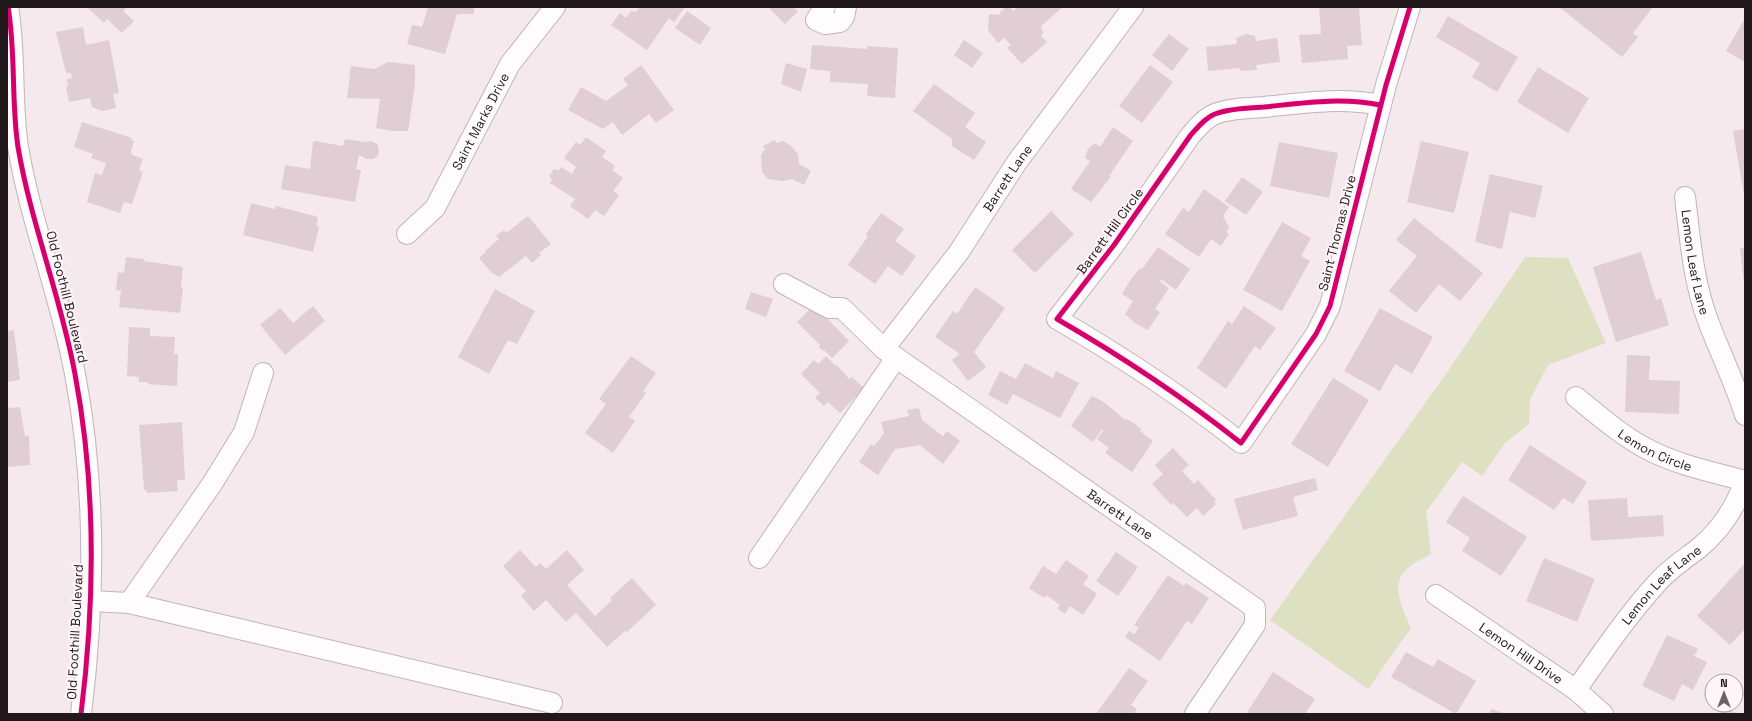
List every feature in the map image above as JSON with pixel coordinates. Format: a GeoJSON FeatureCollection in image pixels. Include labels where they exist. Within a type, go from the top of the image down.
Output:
{"type":"FeatureCollection","features":[{"type":"Feature","properties":{"kind":"street","name":"Old Foothill Boulevard"},"geometry":{"type":"LineString","coordinates":[[8,7],[12,34],[14,112],[18,146],[26,183],[65,330],[78,397],[88,484],[91,601],[81,714]]}},
{"type":"Feature","properties":{"kind":"street","name":"Saint Marks Drive"},"geometry":{"type":"LineString","coordinates":[[407,234],[435,208],[510,64],[555,7]]}},
{"type":"Feature","properties":{"kind":"street"},"geometry":{"type":"LineString","coordinates":[[825,7],[816,20],[825,24],[840,22],[844,17],[846,7]]}},
{"type":"Feature","properties":{"kind":"street","name":"Barrett Lane"},"geometry":{"type":"LineString","coordinates":[[890,354],[959,252],[1017,162],[1133,7]]}},
{"type":"Feature","properties":{"kind":"street","name":"Saint Thomas Drive"},"geometry":{"type":"LineString","coordinates":[[1241,443],[1316,334],[1330,306],[1380,105],[1410,7]]}},
{"type":"Feature","properties":{"kind":"street","name":"Barrett Hill Circle"},"geometry":{"type":"LineString","coordinates":[[1241,443],[1198,410],[1093,340],[1057,319],[1114,245],[1190,136],[1202,123],[1215,114],[1234,110],[1334,100],[1362,101],[1380,105]]}},
{"type":"Feature","properties":{"kind":"street","name":"Lemon Leaf Lane"},"geometry":{"type":"LineString","coordinates":[[1685,197],[1693,268],[1707,317],[1740,398],[1745,415]]}},
{"type":"Feature","properties":{"kind":"street","name":"Barrett Lane"},"geometry":{"type":"LineString","coordinates":[[784,284],[829,308],[842,308],[890,354],[1255,608],[1255,625],[1195,714]]}},
{"type":"Feature","properties":{"kind":"street"},"geometry":{"type":"LineString","coordinates":[[759,558],[890,354]]}},
{"type":"Feature","properties":{"kind":"street"},"geometry":{"type":"LineString","coordinates":[[129,603],[212,484],[244,432],[263,373]]}},
{"type":"Feature","properties":{"kind":"street","name":"Lemon Circle"},"geometry":{"type":"LineString","coordinates":[[1576,398],[1617,430],[1649,450],[1685,464],[1745,481]]}},
{"type":"Feature","properties":{"kind":"street","name":"Lemon Leaf Lane"},"geometry":{"type":"LineString","coordinates":[[1576,690],[1628,617],[1658,581],[1700,547],[1726,520],[1738,502],[1745,481]]}},
{"type":"Feature","properties":{"kind":"street","name":"Lemon Hill Drive"},"geometry":{"type":"LineString","coordinates":[[1436,595],[1576,690],[1604,714]]}},
{"type":"Feature","properties":{"kind":"street"},"geometry":{"type":"LineString","coordinates":[[91,601],[129,603],[552,703]]}},
{"type":"Feature","properties":{"kind":"green space"},"geometry":{"type":"Polygon","coordinates":[[[1525,257],[1568,258],[1606,343],[1548,365],[1530,400],[1529,424],[1505,443],[1482,476],[1462,462],[1426,512],[1431,554],[1409,567],[1399,581],[1398,588],[1401,604],[1411,628],[1368,689],[1270,620],[1448,371],[1525,257]]]}},
{"type":"Feature","properties":{"kind":"building"},"geometry":{"type":"Polygon","coordinates":[[[87,7],[127,7],[123,11],[134,21],[122,33],[107,19],[104,23],[87,7]]]}},
{"type":"Feature","properties":{"kind":"building"},"geometry":{"type":"Polygon","coordinates":[[[428,7],[474,7],[474,14],[457,14],[445,54],[407,44],[412,25],[422,27],[428,7]]]}},
{"type":"Feature","properties":{"kind":"building"},"geometry":{"type":"Polygon","coordinates":[[[640,7],[685,7],[674,22],[669,18],[647,50],[611,25],[620,13],[626,18],[631,11],[636,12],[640,7]]]}},
{"type":"Feature","properties":{"kind":"building"},"geometry":{"type":"Polygon","coordinates":[[[768,7],[793,7],[798,11],[785,24],[768,7]]]}},
{"type":"Feature","properties":{"kind":"building"},"geometry":{"type":"Polygon","coordinates":[[[1006,7],[1010,7],[1013,11],[1018,7],[1063,7],[1041,26],[1043,33],[1041,36],[1047,42],[1022,64],[1007,48],[1011,45],[1004,38],[998,43],[988,30],[989,14],[1001,15],[999,13],[1006,7]]]}},
{"type":"Feature","properties":{"kind":"building"},"geometry":{"type":"Polygon","coordinates":[[[1319,7],[1359,7],[1362,45],[1347,46],[1348,59],[1302,63],[1299,35],[1321,34],[1319,7]]]}},
{"type":"Feature","properties":{"kind":"building"},"geometry":{"type":"Polygon","coordinates":[[[1559,7],[1653,7],[1633,33],[1638,37],[1622,57],[1559,7]]]}},
{"type":"Feature","properties":{"kind":"building"},"geometry":{"type":"Polygon","coordinates":[[[687,11],[711,28],[700,45],[675,28],[687,11]]]}},
{"type":"Feature","properties":{"kind":"building"},"geometry":{"type":"Polygon","coordinates":[[[1448,16],[1518,57],[1497,92],[1472,77],[1480,63],[1436,37],[1448,16]]]}},
{"type":"Feature","properties":{"kind":"building"},"geometry":{"type":"Polygon","coordinates":[[[1744,20],[1745,21],[1745,62],[1726,51],[1744,20]]]}},
{"type":"Feature","properties":{"kind":"building"},"geometry":{"type":"Polygon","coordinates":[[[83,27],[86,45],[109,40],[119,93],[113,94],[116,108],[102,111],[92,107],[90,98],[69,102],[66,87],[68,86],[67,79],[72,78],[71,73],[66,73],[56,32],[83,27]]]}},
{"type":"Feature","properties":{"kind":"building"},"geometry":{"type":"Polygon","coordinates":[[[1169,34],[1189,49],[1172,71],[1152,55],[1169,34]]]}},
{"type":"Feature","properties":{"kind":"building"},"geometry":{"type":"Polygon","coordinates":[[[1246,34],[1255,36],[1256,41],[1277,38],[1280,62],[1256,65],[1257,70],[1240,71],[1240,68],[1208,71],[1206,47],[1237,44],[1236,38],[1246,34]]]}},
{"type":"Feature","properties":{"kind":"building"},"geometry":{"type":"Polygon","coordinates":[[[964,40],[983,53],[972,68],[954,55],[964,40]]]}},
{"type":"Feature","properties":{"kind":"building"},"geometry":{"type":"Polygon","coordinates":[[[812,45],[867,49],[867,46],[898,48],[895,98],[867,96],[868,84],[830,82],[830,71],[810,69],[812,45]]]}},
{"type":"Feature","properties":{"kind":"building"},"geometry":{"type":"Polygon","coordinates":[[[388,62],[415,65],[415,84],[408,131],[392,131],[376,128],[380,99],[347,98],[351,66],[375,69],[388,62]]]}},
{"type":"Feature","properties":{"kind":"building"},"geometry":{"type":"Polygon","coordinates":[[[786,63],[807,69],[801,92],[781,84],[786,63]]]}},
{"type":"Feature","properties":{"kind":"building"},"geometry":{"type":"Polygon","coordinates":[[[641,65],[674,110],[656,123],[649,114],[622,135],[613,122],[603,129],[568,110],[581,87],[606,101],[628,85],[623,79],[641,65]]]}},
{"type":"Feature","properties":{"kind":"building"},"geometry":{"type":"Polygon","coordinates":[[[1150,65],[1173,82],[1142,123],[1119,106],[1150,65]]]}},
{"type":"Feature","properties":{"kind":"building"},"geometry":{"type":"Polygon","coordinates":[[[1538,67],[1589,98],[1568,133],[1517,102],[1538,67]]]}},
{"type":"Feature","properties":{"kind":"building"},"geometry":{"type":"Polygon","coordinates":[[[934,84],[975,113],[965,127],[986,142],[974,160],[952,146],[952,139],[913,111],[934,84]]]}},
{"type":"Feature","properties":{"kind":"building"},"geometry":{"type":"Polygon","coordinates":[[[82,122],[132,138],[131,140],[134,141],[131,151],[132,155],[143,159],[139,170],[143,172],[132,204],[124,202],[120,213],[87,202],[95,173],[102,175],[106,163],[91,158],[93,154],[74,147],[82,122]]]}},
{"type":"Feature","properties":{"kind":"building"},"geometry":{"type":"Polygon","coordinates":[[[1113,127],[1133,141],[1109,176],[1111,177],[1091,202],[1071,189],[1090,161],[1085,158],[1088,149],[1095,143],[1100,147],[1113,127]]]}},
{"type":"Feature","properties":{"kind":"building"},"geometry":{"type":"Polygon","coordinates":[[[1745,129],[1745,195],[1744,195],[1733,131],[1745,129]]]}},
{"type":"Feature","properties":{"kind":"building"},"geometry":{"type":"Polygon","coordinates":[[[586,137],[606,151],[602,157],[615,166],[612,170],[623,178],[613,191],[619,195],[604,216],[595,210],[588,219],[570,206],[575,199],[550,183],[552,180],[549,176],[554,169],[559,170],[561,167],[572,174],[576,167],[564,158],[576,142],[580,145],[586,137]]]}},
{"type":"Feature","properties":{"kind":"building"},"geometry":{"type":"Polygon","coordinates":[[[345,139],[365,142],[371,141],[377,144],[379,150],[378,156],[373,159],[366,159],[359,155],[356,169],[361,170],[355,202],[281,189],[285,165],[310,169],[313,142],[315,141],[343,146],[345,139]]]}},
{"type":"Feature","properties":{"kind":"building"},"geometry":{"type":"Polygon","coordinates":[[[775,140],[776,143],[783,141],[791,146],[798,154],[799,164],[811,171],[804,185],[792,179],[783,181],[768,179],[762,172],[761,155],[765,149],[763,146],[775,140]]]}},
{"type":"Feature","properties":{"kind":"building"},"geometry":{"type":"Polygon","coordinates":[[[1421,141],[1469,152],[1454,213],[1407,202],[1421,141]]]}},
{"type":"Feature","properties":{"kind":"building"},"geometry":{"type":"Polygon","coordinates":[[[1279,142],[1338,153],[1329,198],[1270,186],[1279,142]]]}},
{"type":"Feature","properties":{"kind":"building"},"geometry":{"type":"Polygon","coordinates":[[[1490,174],[1543,186],[1535,218],[1510,212],[1502,249],[1475,242],[1490,174]]]}},
{"type":"Feature","properties":{"kind":"building"},"geometry":{"type":"Polygon","coordinates":[[[1242,177],[1263,192],[1246,215],[1225,201],[1242,177]]]}},
{"type":"Feature","properties":{"kind":"building"},"geometry":{"type":"Polygon","coordinates":[[[1204,189],[1229,207],[1223,216],[1229,227],[1226,232],[1229,234],[1221,246],[1211,239],[1199,257],[1165,234],[1183,208],[1189,212],[1204,189]]]}},
{"type":"Feature","properties":{"kind":"building"},"geometry":{"type":"Polygon","coordinates":[[[251,203],[275,209],[276,206],[318,217],[316,226],[319,227],[313,252],[243,235],[251,203]]]}},
{"type":"Feature","properties":{"kind":"building"},"geometry":{"type":"Polygon","coordinates":[[[1051,211],[1074,234],[1035,273],[1012,250],[1051,211]]]}},
{"type":"Feature","properties":{"kind":"building"},"geometry":{"type":"Polygon","coordinates":[[[881,213],[904,229],[895,241],[916,256],[902,276],[888,266],[875,284],[848,265],[868,236],[866,234],[881,213]]]}},
{"type":"Feature","properties":{"kind":"building"},"geometry":{"type":"Polygon","coordinates":[[[528,216],[551,244],[539,253],[541,255],[532,263],[526,256],[499,277],[491,272],[479,258],[499,239],[496,236],[504,230],[506,233],[528,216]]]}},
{"type":"Feature","properties":{"kind":"building"},"geometry":{"type":"Polygon","coordinates":[[[1414,218],[1483,273],[1460,301],[1439,284],[1416,313],[1389,291],[1417,256],[1396,240],[1414,218]]]}},
{"type":"Feature","properties":{"kind":"building"},"geometry":{"type":"Polygon","coordinates":[[[1282,222],[1311,238],[1301,256],[1310,261],[1282,311],[1243,290],[1282,222]]]}},
{"type":"Feature","properties":{"kind":"building"},"geometry":{"type":"Polygon","coordinates":[[[1158,247],[1190,269],[1176,290],[1161,279],[1160,282],[1169,288],[1155,309],[1160,312],[1148,330],[1135,323],[1125,314],[1133,301],[1122,294],[1131,279],[1140,268],[1142,269],[1158,247]]]}},
{"type":"Feature","properties":{"kind":"building"},"geometry":{"type":"Polygon","coordinates":[[[1740,248],[1745,248],[1745,283],[1744,283],[1740,248]]]}},
{"type":"Feature","properties":{"kind":"building"},"geometry":{"type":"Polygon","coordinates":[[[1641,252],[1656,300],[1661,298],[1669,325],[1616,342],[1593,267],[1641,252]]]}},
{"type":"Feature","properties":{"kind":"building"},"geometry":{"type":"Polygon","coordinates":[[[126,257],[183,267],[181,288],[183,288],[180,313],[119,307],[121,291],[116,290],[118,272],[124,273],[126,257]]]}},
{"type":"Feature","properties":{"kind":"building"},"geometry":{"type":"Polygon","coordinates":[[[975,287],[1005,308],[974,352],[986,367],[968,381],[952,360],[960,354],[935,337],[953,311],[957,314],[975,287]]]}},
{"type":"Feature","properties":{"kind":"building"},"geometry":{"type":"Polygon","coordinates":[[[495,289],[535,311],[517,344],[508,340],[489,374],[458,357],[495,289]]]}},
{"type":"Feature","properties":{"kind":"building"},"geometry":{"type":"Polygon","coordinates":[[[751,292],[773,299],[766,317],[745,309],[751,292]]]}},
{"type":"Feature","properties":{"kind":"building"},"geometry":{"type":"Polygon","coordinates":[[[814,305],[849,341],[832,358],[819,347],[820,345],[797,322],[814,305]]]}},
{"type":"Feature","properties":{"kind":"building"},"geometry":{"type":"Polygon","coordinates":[[[313,306],[325,321],[285,355],[260,325],[280,308],[293,323],[313,306]]]}},
{"type":"Feature","properties":{"kind":"building"},"geometry":{"type":"Polygon","coordinates":[[[1244,306],[1276,328],[1260,350],[1255,346],[1226,389],[1197,368],[1228,321],[1232,324],[1244,306]]]}},
{"type":"Feature","properties":{"kind":"building"},"geometry":{"type":"Polygon","coordinates":[[[1380,308],[1433,337],[1412,374],[1395,364],[1380,391],[1344,371],[1380,308]]]}},
{"type":"Feature","properties":{"kind":"building"},"geometry":{"type":"Polygon","coordinates":[[[129,327],[150,328],[150,336],[175,337],[174,354],[178,354],[177,386],[148,384],[148,382],[139,382],[139,377],[127,376],[129,327]]]}},
{"type":"Feature","properties":{"kind":"building"},"geometry":{"type":"Polygon","coordinates":[[[14,330],[20,380],[7,382],[7,331],[14,330]]]}},
{"type":"Feature","properties":{"kind":"building"},"geometry":{"type":"Polygon","coordinates":[[[1627,355],[1650,356],[1649,380],[1680,381],[1679,414],[1625,412],[1627,355]]]}},
{"type":"Feature","properties":{"kind":"building"},"geometry":{"type":"Polygon","coordinates":[[[631,356],[656,373],[643,391],[646,393],[629,417],[635,421],[613,453],[585,433],[606,404],[599,399],[631,356]]]}},
{"type":"Feature","properties":{"kind":"building"},"geometry":{"type":"Polygon","coordinates":[[[826,356],[836,366],[837,365],[849,379],[852,377],[864,388],[840,413],[828,402],[824,406],[815,398],[820,393],[801,374],[814,360],[818,364],[826,356]]]}},
{"type":"Feature","properties":{"kind":"building"},"geometry":{"type":"Polygon","coordinates":[[[1025,363],[1053,378],[1056,371],[1079,383],[1060,418],[1013,394],[1007,405],[988,395],[1000,371],[1016,379],[1025,363]]]}},
{"type":"Feature","properties":{"kind":"building"},"geometry":{"type":"Polygon","coordinates":[[[1333,378],[1369,400],[1328,467],[1291,444],[1333,378]]]}},
{"type":"Feature","properties":{"kind":"building"},"geometry":{"type":"Polygon","coordinates":[[[1092,396],[1104,402],[1125,420],[1126,419],[1135,424],[1141,429],[1140,431],[1153,441],[1132,472],[1105,453],[1109,448],[1097,439],[1103,431],[1102,429],[1093,442],[1071,426],[1092,396]]]}},
{"type":"Feature","properties":{"kind":"building"},"geometry":{"type":"Polygon","coordinates":[[[20,407],[25,436],[29,436],[30,465],[7,467],[7,408],[20,407]]]}},
{"type":"Feature","properties":{"kind":"building"},"geometry":{"type":"Polygon","coordinates":[[[919,408],[922,420],[943,436],[947,431],[960,441],[943,464],[920,445],[895,449],[878,475],[859,462],[871,444],[874,446],[884,433],[881,422],[909,416],[907,410],[919,408]]]}},
{"type":"Feature","properties":{"kind":"building"},"geometry":{"type":"Polygon","coordinates":[[[182,422],[185,480],[177,480],[178,491],[148,493],[144,489],[139,425],[182,422]]]}},
{"type":"Feature","properties":{"kind":"building"},"geometry":{"type":"Polygon","coordinates":[[[1530,445],[1587,482],[1573,504],[1563,498],[1554,510],[1508,480],[1530,445]]]}},
{"type":"Feature","properties":{"kind":"building"},"geometry":{"type":"Polygon","coordinates":[[[1173,448],[1189,465],[1182,471],[1194,484],[1198,480],[1216,500],[1214,502],[1216,504],[1203,516],[1197,508],[1187,517],[1173,503],[1171,505],[1152,484],[1163,474],[1155,465],[1173,448]]]}},
{"type":"Feature","properties":{"kind":"building"},"geometry":{"type":"Polygon","coordinates":[[[1315,478],[1318,490],[1293,497],[1298,516],[1243,530],[1234,499],[1315,478]]]}},
{"type":"Feature","properties":{"kind":"building"},"geometry":{"type":"Polygon","coordinates":[[[1463,496],[1527,537],[1501,576],[1462,551],[1470,538],[1446,522],[1463,496]]]}},
{"type":"Feature","properties":{"kind":"building"},"geometry":{"type":"Polygon","coordinates":[[[1627,498],[1628,517],[1663,515],[1664,536],[1591,541],[1588,500],[1627,498]]]}},
{"type":"Feature","properties":{"kind":"building"},"geometry":{"type":"Polygon","coordinates":[[[520,550],[536,567],[540,563],[546,569],[567,550],[584,570],[567,585],[595,616],[612,600],[610,598],[632,578],[656,605],[627,632],[625,631],[607,647],[576,613],[566,622],[546,600],[534,611],[521,596],[526,591],[503,566],[520,550]]]}},
{"type":"Feature","properties":{"kind":"building"},"geometry":{"type":"Polygon","coordinates":[[[1116,552],[1138,567],[1118,596],[1096,581],[1116,552]]]}},
{"type":"Feature","properties":{"kind":"building"},"geometry":{"type":"Polygon","coordinates":[[[1544,558],[1595,579],[1577,622],[1526,601],[1544,558]]]}},
{"type":"Feature","properties":{"kind":"building"},"geometry":{"type":"Polygon","coordinates":[[[1066,560],[1089,576],[1083,584],[1097,594],[1083,615],[1070,606],[1065,614],[1057,608],[1060,605],[1046,595],[1044,598],[1029,588],[1043,566],[1056,574],[1066,560]]]}},
{"type":"Feature","properties":{"kind":"building"},"geometry":{"type":"Polygon","coordinates":[[[1745,563],[1745,629],[1730,645],[1697,616],[1745,563]]]}},
{"type":"Feature","properties":{"kind":"building"},"geometry":{"type":"Polygon","coordinates":[[[1168,575],[1184,586],[1186,583],[1209,598],[1192,624],[1187,621],[1160,661],[1125,637],[1129,631],[1134,634],[1139,628],[1134,625],[1168,575]]]}},
{"type":"Feature","properties":{"kind":"building"},"geometry":{"type":"Polygon","coordinates":[[[1667,635],[1698,649],[1694,656],[1707,662],[1693,690],[1682,684],[1674,701],[1642,686],[1667,635]]]}},
{"type":"Feature","properties":{"kind":"building"},"geometry":{"type":"Polygon","coordinates":[[[1406,652],[1433,667],[1438,659],[1476,681],[1456,714],[1391,677],[1406,652]]]}},
{"type":"Feature","properties":{"kind":"building"},"geometry":{"type":"Polygon","coordinates":[[[1129,668],[1148,681],[1131,705],[1137,709],[1134,714],[1096,714],[1129,668]]]}},
{"type":"Feature","properties":{"kind":"building"},"geometry":{"type":"Polygon","coordinates":[[[1273,672],[1315,699],[1305,714],[1246,714],[1273,672]]]}},
{"type":"Feature","properties":{"kind":"building"},"geometry":{"type":"Polygon","coordinates":[[[1491,709],[1507,714],[1489,714],[1491,709]]]}},
{"type":"Feature","properties":{"kind":"building"},"geometry":{"type":"Polygon","coordinates":[[[1736,713],[1738,714],[1720,714],[1736,713]]]}},
{"type":"Feature","properties":{"kind":"cycle path"},"geometry":{"type":"LineString","coordinates":[[8,7],[12,42],[18,147],[30,204],[69,345],[82,416],[87,458],[90,501],[91,586],[86,672],[81,714]]}},
{"type":"Feature","properties":{"kind":"cycle path"},"geometry":{"type":"LineString","coordinates":[[1380,105],[1351,101],[1308,102],[1233,109],[1215,114],[1208,118],[1190,136],[1114,245],[1057,319],[1151,378],[1197,409],[1241,443],[1316,334],[1330,306],[1386,85],[1410,7]]}}]}
